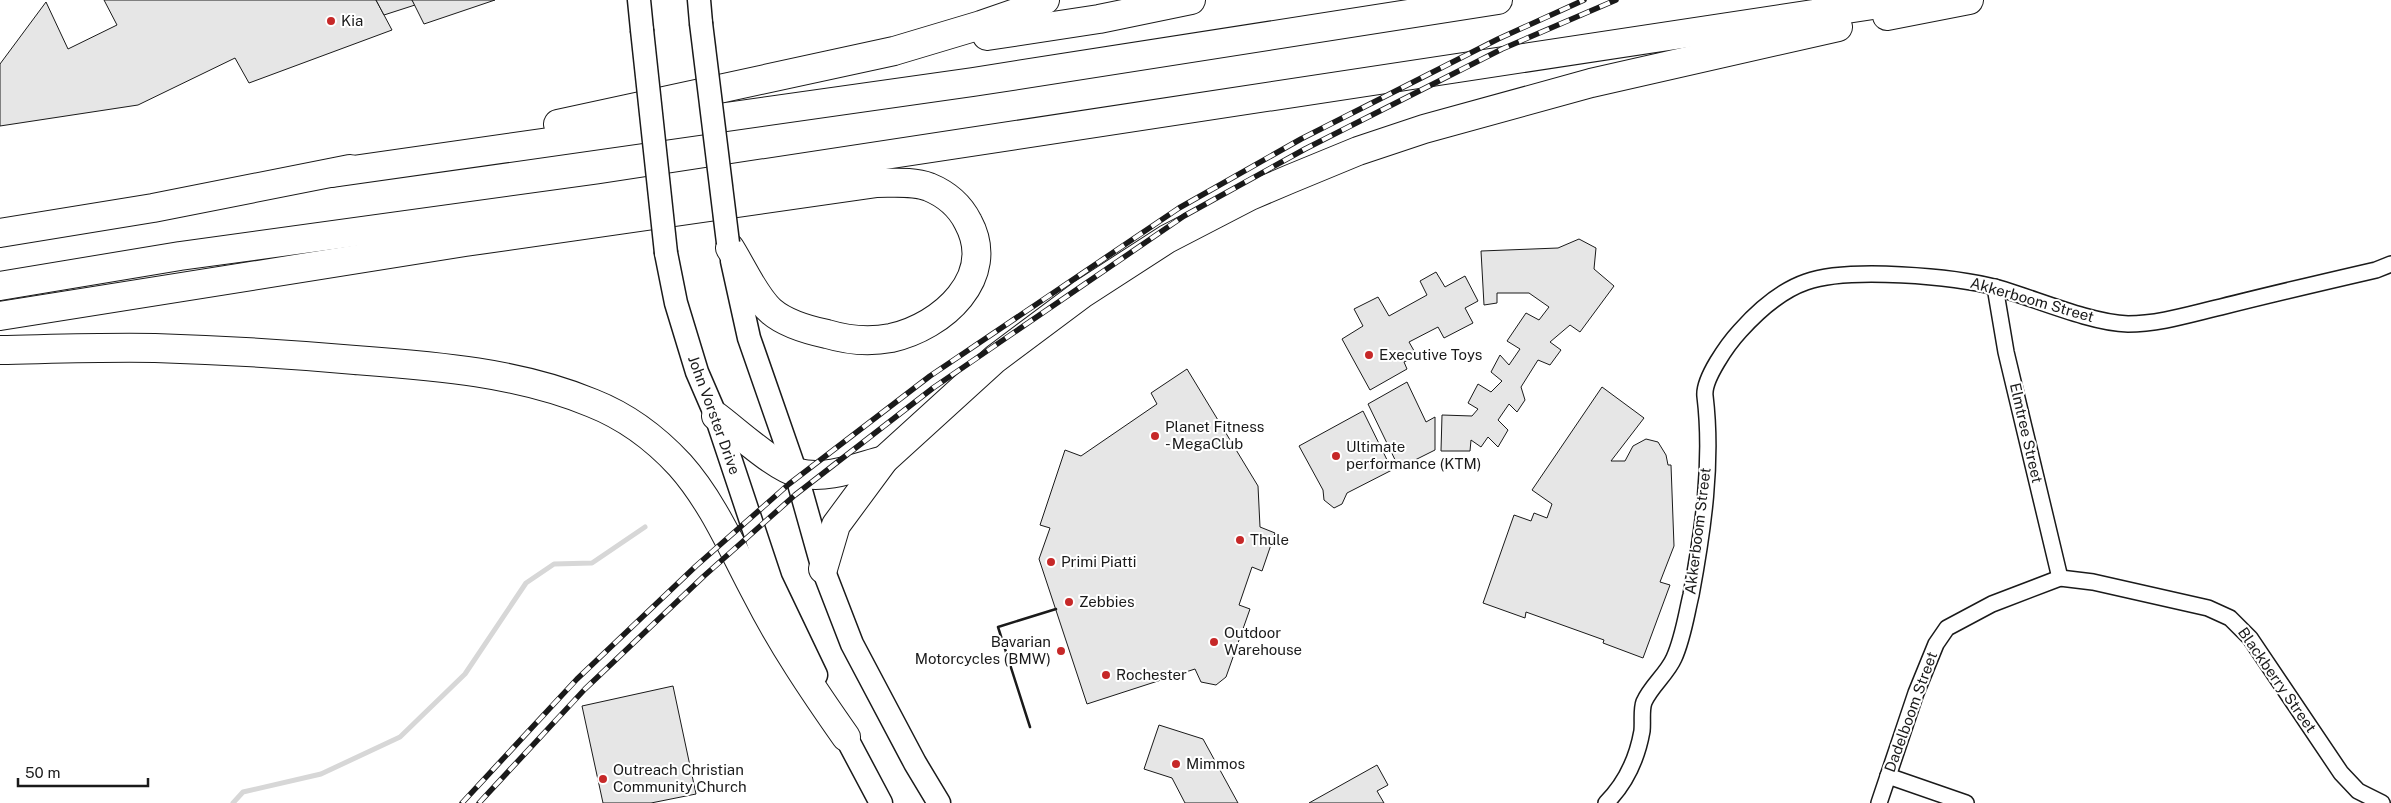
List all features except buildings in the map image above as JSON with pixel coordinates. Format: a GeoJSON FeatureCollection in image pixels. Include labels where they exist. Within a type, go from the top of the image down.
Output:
{"type":"FeatureCollection","features":[{"type":"Feature","properties":{"kind":"highway"},"geometry":{"type":"LineString","coordinates":[[894,51],[981,25],[1030,8],[1045,0]]}},
{"type":"Feature","properties":{"kind":"highway"},"geometry":{"type":"LineString","coordinates":[[0,233],[153,208],[332,173],[894,51],[1099,19],[1191,0]]}},
{"type":"Feature","properties":{"kind":"highway"},"geometry":{"type":"LineString","coordinates":[[332,173],[973,82],[1498,0]]}},
{"type":"Feature","properties":{"kind":"highway"},"geometry":{"type":"LineString","coordinates":[[0,286],[180,256],[640,193],[1906,0]]}},
{"type":"Feature","properties":{"kind":"highway"},"geometry":{"type":"LineString","coordinates":[[823,569],[836,525],[884,460],[995,359],[1082,294],[1167,239],[1250,196],[1358,150],[1424,128],[1537,97],[1914,10],[1969,0]]}},
{"type":"Feature","properties":{"kind":"highway"},"geometry":{"type":"LineString","coordinates":[[0,316],[474,240],[877,182],[917,184],[942,194],[960,208],[973,231],[977,244],[970,282],[958,300],[941,314],[918,328],[892,338],[866,340],[849,339],[816,332],[780,317],[765,304],[729,245]]}},
{"type":"Feature","properties":{"kind":"highway"},"geometry":{"type":"LineString","coordinates":[[0,350],[153,348],[279,354],[412,364],[512,379],[555,389],[594,403],[644,433],[662,447],[691,478],[711,508],[798,669],[846,737]]}},
{"type":"Feature","properties":{"kind":"highway"},"geometry":{"type":"LineString","coordinates":[[716,416],[765,454],[796,473],[835,474],[884,460]]}},
{"type":"Feature","properties":{"kind":"main road","name":"John Vorster Drive"},"geometry":{"type":"LineString","coordinates":[[639,0],[666,253],[678,312],[697,372],[716,416],[771,582],[846,737],[881,803]]}},
{"type":"Feature","properties":{"kind":"main road"},"geometry":{"type":"LineString","coordinates":[[699,0],[729,245],[749,338],[796,473],[823,569],[852,644],[915,763],[939,803]]}},
{"type":"Feature","properties":{"kind":"street","name":"Akkerboom Street"},"geometry":{"type":"LineString","coordinates":[[1606,803],[1619,788],[1634,760],[1642,727],[1644,703],[1671,663],[1684,628],[1694,578],[1706,475],[1708,425],[1704,388],[1730,342],[1748,322],[1776,298],[1802,283],[1817,279],[1853,275],[1916,276],[1951,279],[1995,287],[2102,320],[2140,323],[2376,270],[2391,264]]}},
{"type":"Feature","properties":{"kind":"street","name":"Elmtree Street"},"geometry":{"type":"LineString","coordinates":[[1995,287],[2006,352],[2060,578]]}},
{"type":"Feature","properties":{"kind":"street","name":"Dadelboom Street"},"geometry":{"type":"LineString","coordinates":[[1879,803],[1919,685],[1936,644],[1947,628],[1992,604],[2060,578]]}},
{"type":"Feature","properties":{"kind":"street","name":"Blackberry Street"},"geometry":{"type":"LineString","coordinates":[[2060,578],[2093,582],[2208,608],[2230,618],[2250,638],[2341,773],[2358,791],[2382,803]]}},
{"type":"Feature","properties":{"kind":"street"},"geometry":{"type":"LineString","coordinates":[[1888,776],[1966,803]]}},
{"type":"Feature","properties":{"kind":"waterway"},"geometry":{"type":"LineString","coordinates":[[233,803],[243,792],[321,774],[400,737],[465,674],[526,583],[554,564],[592,563],[645,527]]}},
{"type":"Feature","properties":{"kind":"railway"},"geometry":{"type":"LineString","coordinates":[[462,803],[577,679],[696,566],[789,484],[930,376],[1179,208],[1301,139],[1498,39],[1584,0]]}},
{"type":"Feature","properties":{"kind":"railway"},"geometry":{"type":"LineString","coordinates":[[479,803],[585,689],[704,576],[795,495],[933,388],[1184,216],[1305,149],[1502,49],[1616,0]]}},
{"type":"Feature","properties":{"kind":"wall"},"geometry":{"type":"LineString","coordinates":[[1030,727],[998,627],[1056,609]]}},
{"type":"Feature","properties":{"kind":"place","name":"Kia"},"geometry":{"type":"Point","coordinates":[331,21]}},
{"type":"Feature","properties":{"kind":"place","name":"Executive Toys"},"geometry":{"type":"Point","coordinates":[1369,355]}},
{"type":"Feature","properties":{"kind":"place","name":"Planet Fitness - MegaClub"},"geometry":{"type":"Point","coordinates":[1155,436]}},
{"type":"Feature","properties":{"kind":"place","name":"Ultimate performance (KTM)"},"geometry":{"type":"Point","coordinates":[1336,456]}},
{"type":"Feature","properties":{"kind":"place","name":"Thule"},"geometry":{"type":"Point","coordinates":[1240,540]}},
{"type":"Feature","properties":{"kind":"place","name":"Primi Piatti"},"geometry":{"type":"Point","coordinates":[1051,562]}},
{"type":"Feature","properties":{"kind":"place","name":"Zebbies"},"geometry":{"type":"Point","coordinates":[1069,602]}},
{"type":"Feature","properties":{"kind":"place","name":"Outdoor Warehouse"},"geometry":{"type":"Point","coordinates":[1214,642]}},
{"type":"Feature","properties":{"kind":"place","name":"Bavarian Motorcycles (BMW)"},"geometry":{"type":"Point","coordinates":[1061,651]}},
{"type":"Feature","properties":{"kind":"place","name":"Rochester"},"geometry":{"type":"Point","coordinates":[1106,675]}},
{"type":"Feature","properties":{"kind":"place","name":"Mimmos"},"geometry":{"type":"Point","coordinates":[1176,764]}},
{"type":"Feature","properties":{"kind":"place","name":"Outreach Christian Community Church"},"geometry":{"type":"Point","coordinates":[603,779]}}]}
